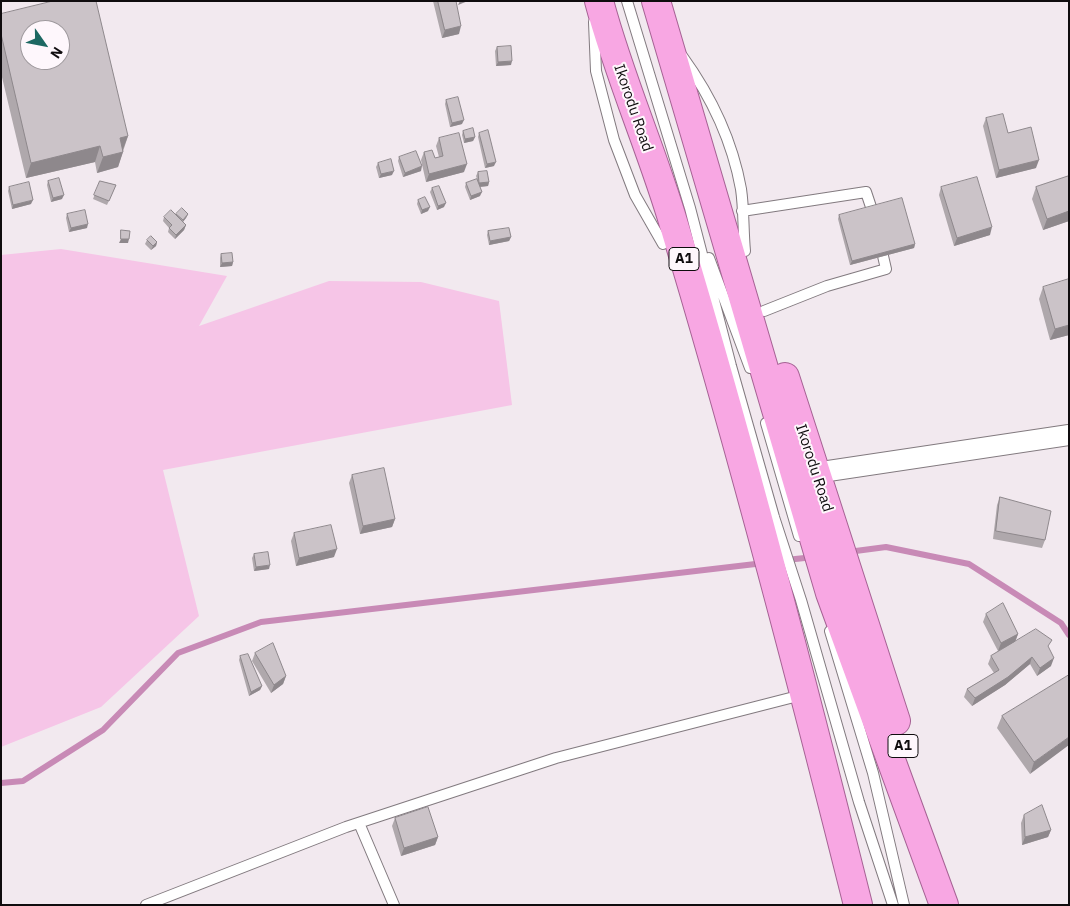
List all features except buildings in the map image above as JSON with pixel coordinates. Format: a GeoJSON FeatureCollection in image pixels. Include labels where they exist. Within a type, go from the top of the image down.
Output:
{"type":"FeatureCollection","features":[{"type":"Feature","properties":{"kind":"highway","name":"Ikorodu Road"},"geometry":{"type":"LineString","coordinates":[[599,1],[663,244],[758,520]]}},
{"type":"Feature","properties":{"kind":"highway","name":"Ikorodu Road"},"geometry":{"type":"LineString","coordinates":[[656,1],[808,511],[841,590],[923,807],[951,905]]}},
{"type":"Feature","properties":{"kind":"highway","name":"Ikorodu Road"},"geometry":{"type":"LineString","coordinates":[[667,34],[728,198],[815,473],[808,511]]}},
{"type":"Feature","properties":{"kind":"highway","name":"Ikorodu Road"},"geometry":{"type":"LineString","coordinates":[[610,41],[674,223],[758,520],[784,604],[857,901]]}},
{"type":"Feature","properties":{"kind":"highway","name":"Ikorodu Road"},"geometry":{"type":"LineString","coordinates":[[841,590],[944,905]]}},
{"type":"Feature","properties":{"kind":"highway","name":"Ikorodu Road"},"geometry":{"type":"LineString","coordinates":[[784,604],[794,697],[857,901]]}},
{"type":"Feature","properties":{"kind":"street"},"geometry":{"type":"LineString","coordinates":[[815,473],[1069,435]]}},
{"type":"Feature","properties":{"kind":"lane"},"geometry":{"type":"LineString","coordinates":[[593,1],[596,71],[614,140],[634,195],[663,244]]}},
{"type":"Feature","properties":{"kind":"lane"},"geometry":{"type":"LineString","coordinates":[[627,1],[690,208],[731,366],[758,520]]}},
{"type":"Feature","properties":{"kind":"lane"},"geometry":{"type":"LineString","coordinates":[[667,34],[702,84],[727,134],[741,189],[745,250]]}},
{"type":"Feature","properties":{"kind":"lane"},"geometry":{"type":"LineString","coordinates":[[742,211],[866,192],[872,210]]}},
{"type":"Feature","properties":{"kind":"lane"},"geometry":{"type":"LineString","coordinates":[[690,208],[753,380]]}},
{"type":"Feature","properties":{"kind":"lane"},"geometry":{"type":"LineString","coordinates":[[764,311],[827,286],[886,269],[883,256]]}},
{"type":"Feature","properties":{"kind":"lane"},"geometry":{"type":"LineString","coordinates":[[762,409],[808,511],[804,550]]}},
{"type":"Feature","properties":{"kind":"lane"},"geometry":{"type":"LineString","coordinates":[[784,604],[859,802],[893,905]]}},
{"type":"Feature","properties":{"kind":"lane"},"geometry":{"type":"LineString","coordinates":[[828,624],[873,773],[904,905]]}},
{"type":"Feature","properties":{"kind":"lane"},"geometry":{"type":"LineString","coordinates":[[146,905],[359,823],[556,758],[794,697]]}},
{"type":"Feature","properties":{"kind":"lane"},"geometry":{"type":"LineString","coordinates":[[359,823],[394,905]]}},
{"type":"Feature","properties":{"kind":"shaded area"},"geometry":{"type":"Polygon","coordinates":[[[61,249],[227,276],[199,326],[329,281],[421,282],[499,301],[512,405],[163,470],[199,616],[101,707],[1,747],[1,255],[61,249]]]}},
{"type":"Feature","properties":{"kind":"waterway"},"geometry":{"type":"LineString","coordinates":[[848,552],[886,547],[969,564],[1061,623],[1069,635]]}},
{"type":"Feature","properties":{"kind":"waterway"},"geometry":{"type":"LineString","coordinates":[[786,560],[814,557]]}},
{"type":"Feature","properties":{"kind":"waterway"},"geometry":{"type":"LineString","coordinates":[[1,783],[23,781],[103,730],[178,653],[261,622],[764,563]]}}]}
